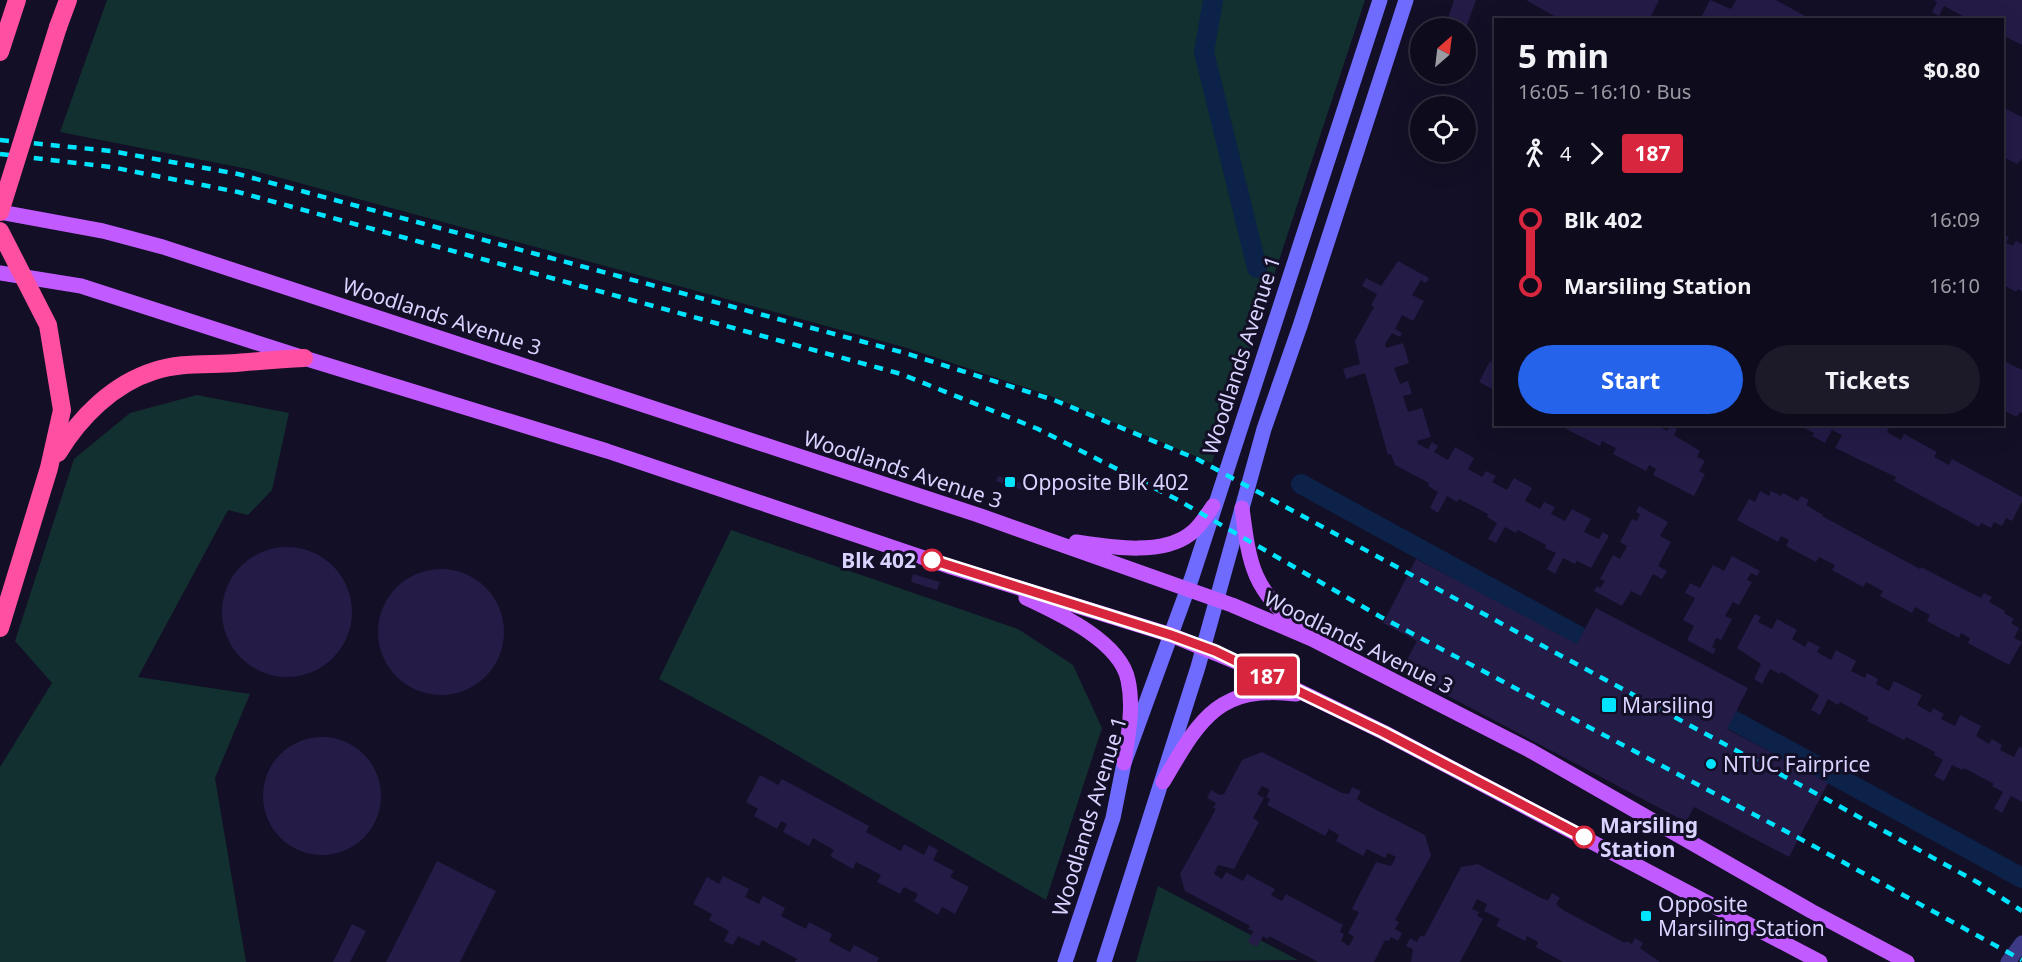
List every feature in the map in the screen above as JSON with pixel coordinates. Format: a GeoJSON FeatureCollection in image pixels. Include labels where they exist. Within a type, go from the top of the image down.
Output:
{"type":"FeatureCollection","features":[{"type":"Feature","properties":{"kind":"highway"},"geometry":{"type":"LineString","coordinates":[[0,52],[17,0]]}},
{"type":"Feature","properties":{"kind":"highway"},"geometry":{"type":"LineString","coordinates":[[0,212],[68,0]]}},
{"type":"Feature","properties":{"kind":"highway"},"geometry":{"type":"LineString","coordinates":[[0,231],[48,324],[62,410],[49,468],[0,628]]}},
{"type":"Feature","properties":{"kind":"highway"},"geometry":{"type":"LineString","coordinates":[[49,468],[70,433],[89,412],[112,392],[154,370],[194,364],[304,358]]}},
{"type":"Feature","properties":{"kind":"main road","name":"Woodlands Avenue 1"},"geometry":{"type":"LineString","coordinates":[[1065,962],[1113,818],[1124,763],[1188,588],[1380,0]]}},
{"type":"Feature","properties":{"kind":"main road"},"geometry":{"type":"LineString","coordinates":[[1104,962],[1204,647],[1264,429],[1300,326],[1406,0]]}},
{"type":"Feature","properties":{"kind":"main road","name":"Woodlands Avenue 3"},"geometry":{"type":"LineString","coordinates":[[0,212],[103,231],[163,247],[873,480],[1217,599],[1311,639],[1531,752],[1811,911],[1907,962]]}},
{"type":"Feature","properties":{"kind":"main road"},"geometry":{"type":"LineString","coordinates":[[0,273],[81,286],[304,358],[607,451],[980,576],[1204,647],[1383,732],[1820,962]]}},
{"type":"Feature","properties":{"kind":"main road"},"geometry":{"type":"LineString","coordinates":[[1024,531],[1097,545],[1161,545],[1188,536],[1213,506]]}},
{"type":"Feature","properties":{"kind":"main road"},"geometry":{"type":"LineString","coordinates":[[1242,508],[1248,556],[1257,580],[1274,603],[1311,639]]}},
{"type":"Feature","properties":{"kind":"main road"},"geometry":{"type":"LineString","coordinates":[[980,576],[1074,622],[1089,632],[1116,658],[1128,677],[1130,693],[1124,763]]}},
{"type":"Feature","properties":{"kind":"main road"},"geometry":{"type":"LineString","coordinates":[[1163,782],[1201,723],[1229,699],[1256,692],[1308,696]]}},
{"type":"Feature","properties":{"kind":"street"},"geometry":{"type":"LineString","coordinates":[[2008,962],[2022,943]]}},
{"type":"Feature","properties":{"kind":"green space"},"geometry":{"type":"Polygon","coordinates":[[[107,0],[1365,0],[1212,463],[1048,395],[907,348],[248,169],[60,132],[107,0]]]}},
{"type":"Feature","properties":{"kind":"green space"},"geometry":{"type":"Polygon","coordinates":[[[197,395],[289,413],[272,490],[248,515],[228,510],[138,677],[250,694],[215,778],[246,962],[0,962],[0,767],[52,683],[15,641],[74,459],[130,413],[197,395]]]}},
{"type":"Feature","properties":{"kind":"green space"},"geometry":{"type":"Polygon","coordinates":[[[731,530],[1018,629],[1073,665],[1102,728],[1046,900],[746,726],[659,679],[731,530]]]}},
{"type":"Feature","properties":{"kind":"green space"},"geometry":{"type":"Polygon","coordinates":[[[1158,886],[1298,960],[1136,962],[1158,886]]]}},
{"type":"Feature","properties":{"kind":"building"},"geometry":{"type":"Polygon","coordinates":[[[1454,0],[1476,0],[1470,18],[1448,18],[1454,0]]]}},
{"type":"Feature","properties":{"kind":"building"},"geometry":{"type":"Polygon","coordinates":[[[1526,0],[1659,0],[1650,18],[1558,18],[1526,0]]]}},
{"type":"Feature","properties":{"kind":"building"},"geometry":{"type":"Polygon","coordinates":[[[1710,0],[1731,9],[1736,0],[1776,0],[1808,18],[1701,18],[1710,0]]]}},
{"type":"Feature","properties":{"kind":"building"},"geometry":{"type":"Polygon","coordinates":[[[1933,0],[2022,0],[2022,45],[2004,36],[2004,18],[1966,18],[1944,6],[1939,16],[1932,12],[1937,2],[1933,0]]]}},
{"type":"Feature","properties":{"kind":"building"},"geometry":{"type":"Polygon","coordinates":[[[2004,108],[2022,117],[2022,159],[2017,164],[2004,157],[2004,108]]]}},
{"type":"Feature","properties":{"kind":"building"},"geometry":{"type":"Polygon","coordinates":[[[2004,235],[2009,237],[2006,243],[2013,246],[2016,241],[2022,244],[2022,292],[2018,289],[2016,292],[2004,285],[2004,235]]]}},
{"type":"Feature","properties":{"kind":"building"},"geometry":{"type":"Polygon","coordinates":[[[1398,261],[1429,278],[1426,283],[1421,280],[1412,295],[1424,301],[1413,321],[1402,315],[1395,329],[1402,333],[1400,337],[1392,333],[1385,344],[1386,348],[1403,343],[1409,363],[1394,368],[1400,384],[1408,381],[1412,394],[1403,396],[1408,412],[1422,408],[1431,437],[1417,441],[1418,444],[1428,449],[1432,442],[1438,446],[1434,452],[1448,460],[1455,447],[1474,458],[1468,469],[1482,477],[1486,471],[1496,476],[1492,482],[1507,490],[1514,478],[1532,488],[1525,501],[1540,509],[1544,502],[1555,507],[1551,514],[1565,521],[1572,509],[1591,519],[1584,532],[1599,539],[1603,532],[1609,536],[1591,568],[1577,561],[1575,564],[1563,558],[1555,574],[1547,569],[1556,553],[1518,530],[1516,533],[1505,527],[1496,543],[1488,539],[1497,523],[1487,517],[1488,514],[1459,499],[1457,502],[1447,496],[1438,513],[1430,508],[1438,492],[1428,486],[1429,483],[1395,465],[1391,454],[1388,455],[1365,373],[1346,379],[1343,369],[1360,364],[1355,341],[1374,307],[1371,305],[1377,294],[1362,286],[1366,278],[1381,286],[1398,261]]]}},
{"type":"Feature","properties":{"kind":"building"},"geometry":{"type":"Polygon","coordinates":[[[1490,361],[1494,363],[1494,390],[1479,382],[1490,361]]]}},
{"type":"Feature","properties":{"kind":"building"},"geometry":{"type":"Polygon","coordinates":[[[2004,361],[2022,370],[2022,413],[2020,412],[2017,417],[2004,411],[2004,361]]]}},
{"type":"Feature","properties":{"kind":"building"},"geometry":{"type":"Polygon","coordinates":[[[1568,426],[1658,426],[1667,431],[1672,426],[1677,429],[1674,435],[1700,451],[1697,457],[1705,461],[1699,471],[1705,474],[1694,496],[1653,475],[1656,469],[1649,465],[1646,471],[1613,454],[1616,448],[1602,441],[1600,446],[1566,429],[1568,426]]]}},
{"type":"Feature","properties":{"kind":"building"},"geometry":{"type":"Polygon","coordinates":[[[1805,426],[1890,426],[1887,432],[1901,440],[1904,434],[1937,452],[1934,457],[1949,465],[1952,459],[2022,497],[2022,501],[2012,521],[2006,518],[2002,526],[1994,522],[1991,528],[1981,523],[1979,527],[1894,481],[1896,477],[1835,448],[1842,435],[1832,430],[1825,443],[1812,436],[1814,433],[1804,428],[1805,426]]]}},
{"type":"Feature","properties":{"kind":"building"},"geometry":{"type":"Polygon","coordinates":[[[998,476],[1024,484],[1023,490],[996,481],[998,476]]]}},
{"type":"Feature","properties":{"kind":"building"},"geometry":{"type":"Polygon","coordinates":[[[1760,491],[1769,496],[1771,491],[1781,496],[1783,493],[1798,501],[1801,496],[1809,500],[1806,505],[1822,516],[1920,569],[1921,567],[1981,598],[1984,593],[1992,597],[1989,602],[2005,611],[2004,613],[2014,619],[2011,623],[2019,628],[2014,638],[2022,642],[2009,665],[1968,643],[1970,638],[1961,633],[1959,638],[1927,621],[1930,615],[1915,607],[1912,613],[1880,596],[1883,591],[1866,582],[1863,587],[1832,570],[1835,565],[1819,557],[1816,562],[1786,546],[1789,540],[1781,536],[1778,542],[1737,520],[1749,499],[1755,502],[1760,491]]]}},
{"type":"Feature","properties":{"kind":"building"},"geometry":{"type":"Polygon","coordinates":[[[1639,506],[1668,522],[1660,536],[1671,542],[1658,566],[1667,571],[1662,579],[1653,574],[1641,596],[1631,591],[1622,606],[1594,591],[1597,586],[1600,588],[1605,581],[1600,579],[1613,555],[1620,559],[1627,546],[1620,542],[1632,519],[1637,521],[1640,514],[1636,512],[1639,506]]]}},
{"type":"Feature","properties":{"kind":"building"},"geometry":{"type":"Polygon","coordinates":[[[287,547],[312,552],[333,566],[347,587],[352,612],[347,637],[333,658],[312,672],[287,677],[262,672],[241,658],[227,637],[222,612],[227,587],[241,566],[262,552],[287,547]]]}},
{"type":"Feature","properties":{"kind":"building"},"geometry":{"type":"Polygon","coordinates":[[[1732,556],[1760,571],[1757,576],[1751,573],[1747,580],[1752,582],[1739,605],[1733,602],[1725,616],[1732,619],[1721,640],[1716,638],[1712,647],[1716,649],[1713,654],[1687,640],[1694,626],[1683,620],[1695,598],[1685,593],[1690,583],[1700,588],[1713,565],[1724,571],[1732,556]]]}},
{"type":"Feature","properties":{"kind":"building"},"geometry":{"type":"Polygon","coordinates":[[[1416,559],[1577,644],[1596,608],[1748,688],[1727,729],[1828,783],[1789,857],[1694,807],[1686,822],[1401,671],[1417,641],[1383,623],[1416,559]]]}},
{"type":"Feature","properties":{"kind":"building"},"geometry":{"type":"Polygon","coordinates":[[[441,569],[465,574],[485,588],[499,608],[504,632],[499,656],[485,676],[465,690],[441,695],[417,690],[397,676],[383,656],[378,632],[383,608],[397,588],[417,574],[441,569]]]}},
{"type":"Feature","properties":{"kind":"building"},"geometry":{"type":"Polygon","coordinates":[[[913,574],[940,582],[937,590],[911,582],[913,574]]]}},
{"type":"Feature","properties":{"kind":"building"},"geometry":{"type":"Polygon","coordinates":[[[1755,614],[1761,617],[1758,622],[1772,629],[1777,619],[1797,630],[1792,639],[1805,647],[1808,641],[1820,647],[1817,652],[1831,660],[1836,650],[1856,661],[1851,671],[1865,678],[1867,673],[1878,679],[1876,684],[1889,691],[1894,681],[1922,695],[1917,705],[1931,713],[1933,708],[1944,714],[1941,719],[1955,726],[1960,715],[1981,726],[1976,736],[1989,744],[1992,739],[2002,745],[2000,750],[2014,757],[2019,747],[2022,748],[2022,802],[2011,796],[2002,813],[1994,808],[2003,792],[1992,786],[1994,784],[1964,768],[1962,770],[1952,765],[1944,781],[1934,776],[1943,760],[1934,755],[1935,752],[1906,737],[1904,740],[1867,721],[1869,718],[1840,702],[1838,705],[1828,699],[1820,715],[1811,710],[1819,695],[1781,672],[1780,674],[1770,669],[1762,684],[1754,679],[1761,664],[1737,648],[1755,614]]]}},
{"type":"Feature","properties":{"kind":"building"},"geometry":{"type":"Polygon","coordinates":[[[322,737],[345,741],[364,754],[377,773],[381,796],[377,819],[364,838],[345,851],[322,855],[299,851],[280,838],[267,819],[263,796],[267,773],[280,754],[299,741],[322,737]]]}},
{"type":"Feature","properties":{"kind":"building"},"geometry":{"type":"Polygon","coordinates":[[[1262,752],[1342,793],[1349,794],[1352,787],[1361,791],[1357,799],[1363,803],[1425,835],[1431,856],[1395,920],[1399,922],[1395,929],[1402,933],[1398,941],[1391,937],[1389,941],[1385,940],[1374,962],[1318,962],[1269,936],[1268,939],[1263,936],[1257,947],[1248,942],[1253,931],[1248,929],[1250,926],[1185,891],[1180,874],[1216,809],[1213,808],[1216,803],[1207,798],[1211,790],[1220,795],[1224,794],[1242,760],[1262,752]],[[1262,786],[1257,794],[1264,798],[1253,818],[1259,822],[1234,869],[1218,865],[1214,874],[1222,879],[1226,872],[1243,881],[1247,874],[1275,889],[1271,895],[1282,901],[1286,894],[1343,925],[1340,932],[1344,934],[1341,941],[1349,946],[1354,937],[1348,933],[1359,912],[1352,909],[1376,862],[1391,866],[1396,857],[1388,853],[1385,858],[1367,849],[1363,856],[1336,841],[1339,835],[1329,829],[1325,836],[1267,805],[1270,799],[1266,797],[1270,790],[1262,786]]]}},
{"type":"Feature","properties":{"kind":"building"},"geometry":{"type":"Polygon","coordinates":[[[760,775],[778,785],[782,779],[869,826],[866,832],[901,851],[904,844],[924,855],[929,845],[938,850],[933,860],[954,871],[950,877],[969,887],[955,914],[942,907],[938,915],[914,901],[918,894],[904,887],[900,894],[877,882],[881,875],[856,862],[853,869],[830,856],[834,850],[813,838],[809,846],[783,832],[787,824],[781,821],[777,829],[754,816],[758,809],[746,802],[760,775]]]}},
{"type":"Feature","properties":{"kind":"building"},"geometry":{"type":"Polygon","coordinates":[[[437,861],[496,891],[460,962],[386,962],[437,861]]]}},
{"type":"Feature","properties":{"kind":"building"},"geometry":{"type":"Polygon","coordinates":[[[1478,864],[1541,898],[1548,900],[1552,893],[1560,898],[1556,904],[1563,910],[1625,943],[1626,941],[1632,944],[1635,938],[1643,943],[1640,948],[1660,962],[1563,962],[1536,947],[1538,942],[1527,936],[1525,941],[1496,926],[1500,919],[1484,911],[1487,904],[1477,899],[1472,909],[1479,912],[1477,916],[1483,919],[1460,962],[1411,962],[1413,949],[1406,946],[1410,938],[1417,942],[1421,935],[1424,937],[1461,867],[1478,864]]]}},
{"type":"Feature","properties":{"kind":"building"},"geometry":{"type":"Polygon","coordinates":[[[723,876],[749,889],[745,897],[759,904],[763,896],[785,908],[781,916],[806,929],[809,922],[832,934],[829,941],[850,952],[854,945],[879,958],[877,962],[795,962],[797,959],[762,940],[759,946],[738,936],[733,945],[724,941],[729,931],[709,920],[712,914],[693,904],[707,877],[719,884],[723,876]]]}},
{"type":"Feature","properties":{"kind":"building"},"geometry":{"type":"Polygon","coordinates":[[[352,924],[366,931],[350,962],[333,962],[352,924]]]}},
{"type":"Feature","properties":{"kind":"waterway"},"geometry":{"type":"LineString","coordinates":[[1213,0],[1204,52],[1257,268]]}},
{"type":"Feature","properties":{"kind":"waterway"},"geometry":{"type":"LineString","coordinates":[[1301,484],[1604,650]]}},
{"type":"Feature","properties":{"kind":"waterway"},"geometry":{"type":"LineString","coordinates":[[1709,707],[2022,878]]}},
{"type":"Feature","properties":{"kind":"railway"},"geometry":{"type":"LineString","coordinates":[[0,140],[111,151],[238,174],[905,353],[1054,400],[1197,459],[1828,800],[1977,882],[2022,911]]}},
{"type":"Feature","properties":{"kind":"railway"},"geometry":{"type":"LineString","coordinates":[[0,154],[111,167],[238,192],[901,374],[1038,429],[1178,500],[1379,616],[1808,843],[2022,960]]}},
{"type":"Feature","properties":{"kind":"bus line","name":"187"},"geometry":{"type":"LineString","coordinates":[[932,560],[1215,651],[1383,732],[1584,837]]}},
{"type":"Feature","properties":{"kind":"place","name":"Opposite Blk 402"},"geometry":{"type":"Point","coordinates":[1010,482]}},
{"type":"Feature","properties":{"kind":"place","name":"Blk 402"},"geometry":{"type":"Point","coordinates":[932,560]}},
{"type":"Feature","properties":{"kind":"place","name":"Marsiling"},"geometry":{"type":"Point","coordinates":[1609,705]}},
{"type":"Feature","properties":{"kind":"place","name":"NTUC Fairprice"},"geometry":{"type":"Point","coordinates":[1711,764]}},
{"type":"Feature","properties":{"kind":"place","name":"Marsiling Station"},"geometry":{"type":"Point","coordinates":[1584,837]}},
{"type":"Feature","properties":{"kind":"place","name":"Opposite Marsiling Station"},"geometry":{"type":"Point","coordinates":[1646,916]}}]}
